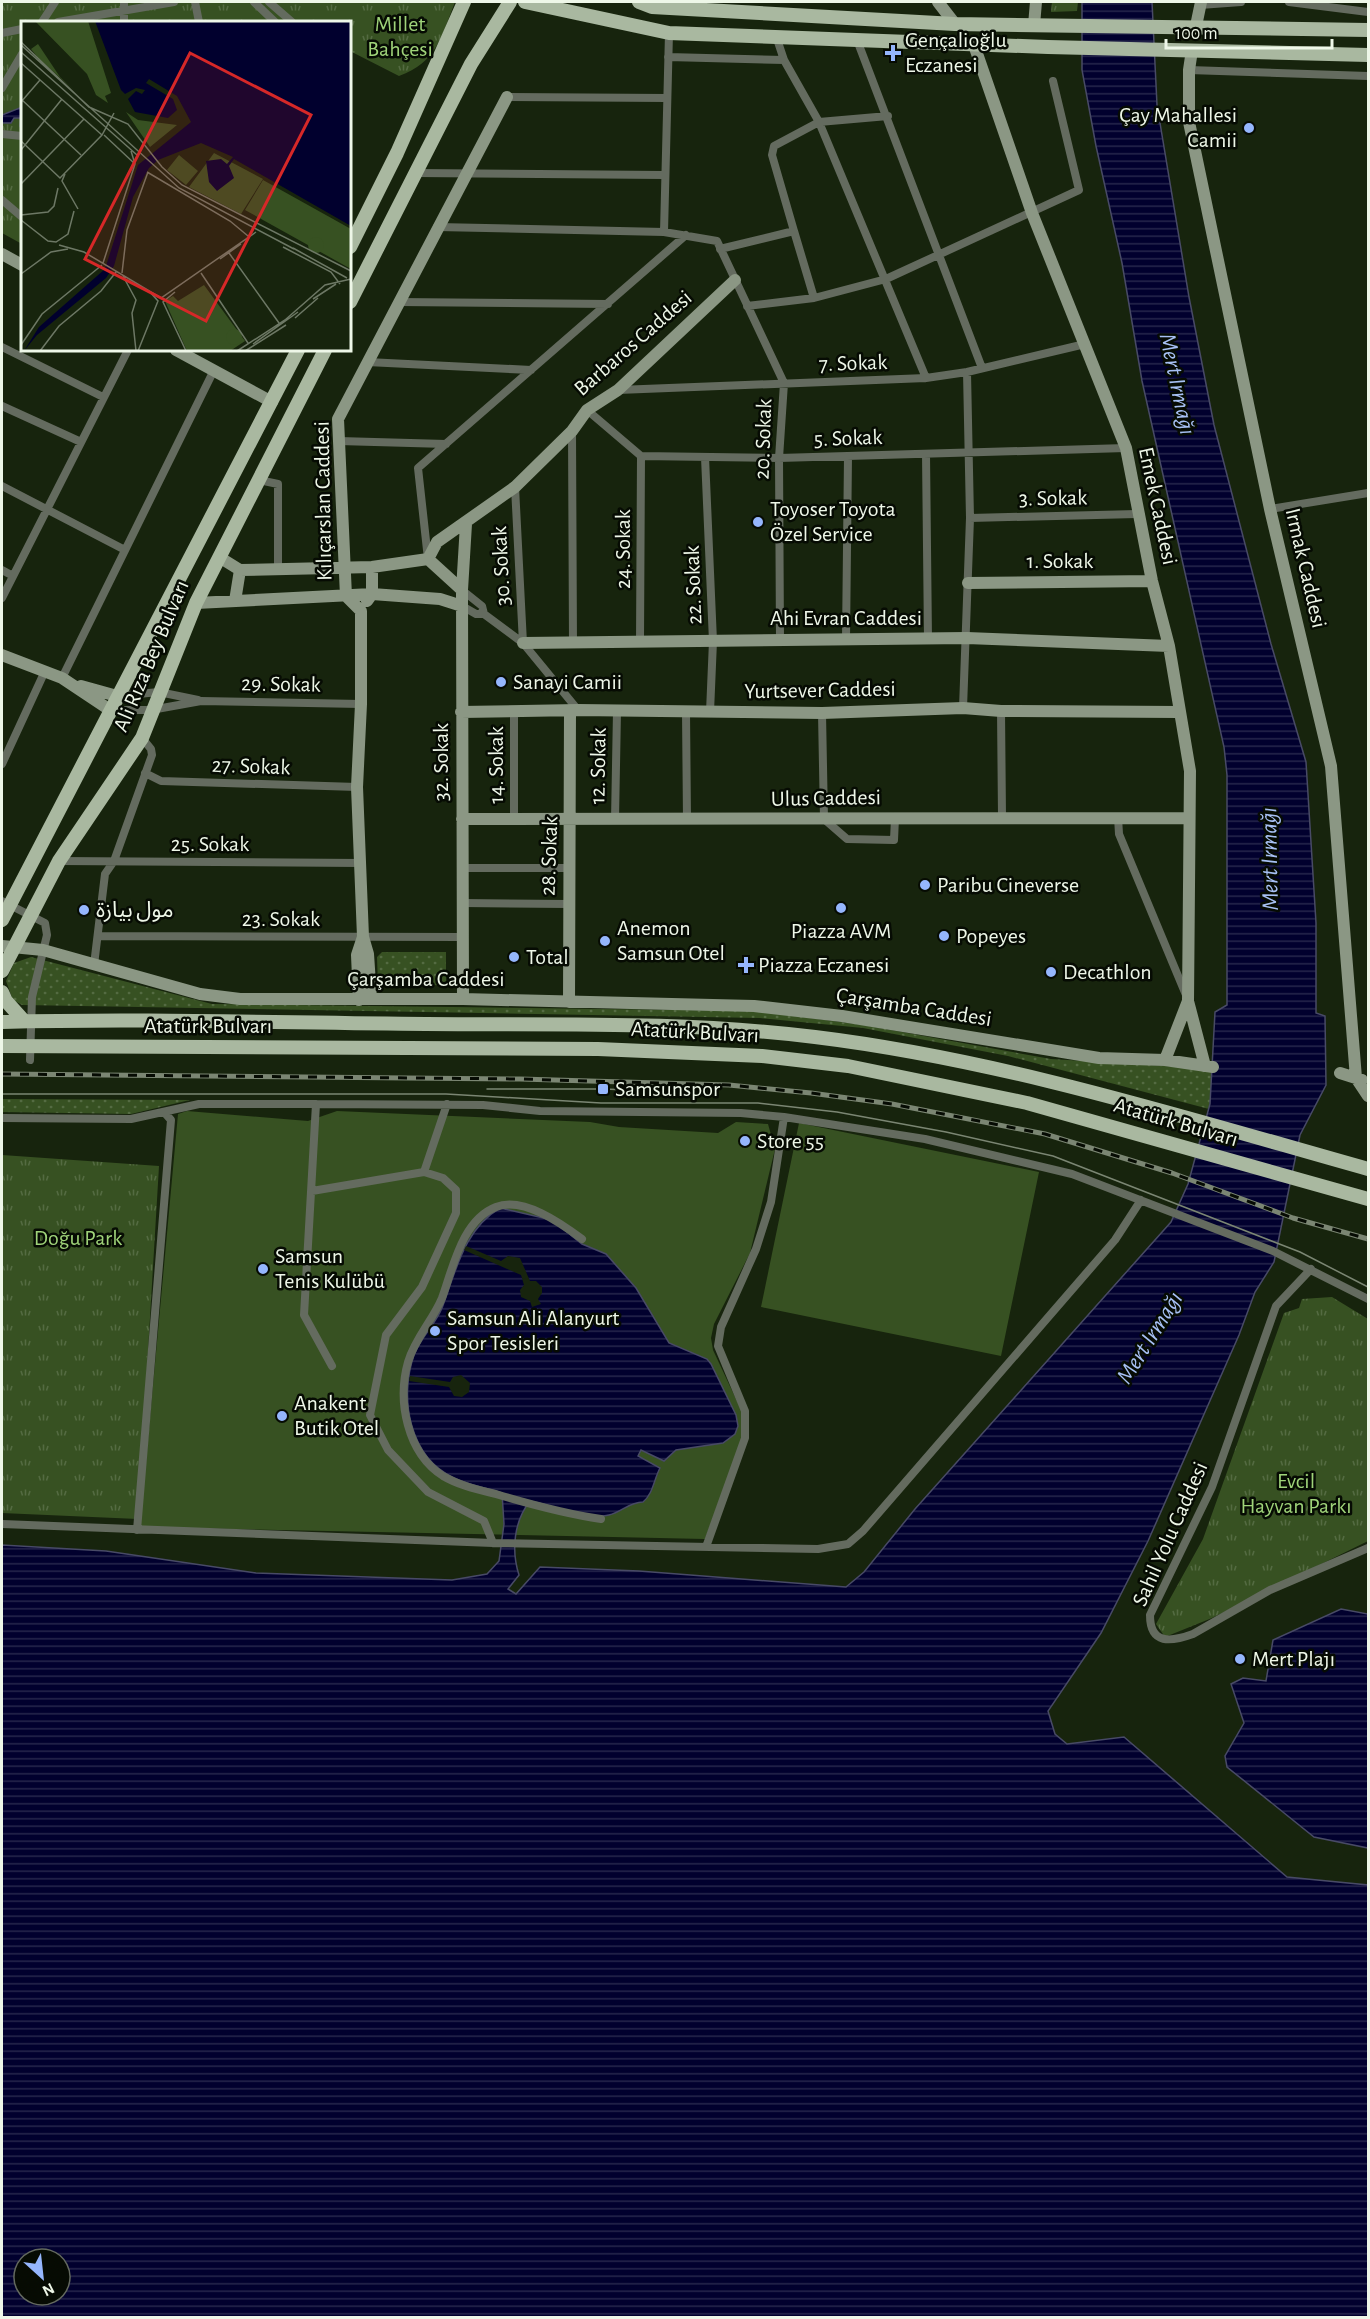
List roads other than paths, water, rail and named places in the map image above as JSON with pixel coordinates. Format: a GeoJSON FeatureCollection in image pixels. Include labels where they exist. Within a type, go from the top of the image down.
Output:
{"type":"FeatureCollection","features":[{"type":"Feature","properties":{"kind":"main road"},"geometry":{"type":"LineString","coordinates":[[351,245],[397,153],[464,2]]}},
{"type":"Feature","properties":{"kind":"main road"},"geometry":{"type":"LineString","coordinates":[[351,300],[471,64],[510,2]]}},
{"type":"Feature","properties":{"kind":"main road"},"geometry":{"type":"LineString","coordinates":[[525,2],[669,33],[973,42],[1048,47],[1368,55]]}},
{"type":"Feature","properties":{"kind":"main road"},"geometry":{"type":"LineString","coordinates":[[639,2],[652,7],[955,24],[1368,30]]}},
{"type":"Feature","properties":{"kind":"main road","name":"Ali Rıza Bey Bulvarı"},"geometry":{"type":"LineString","coordinates":[[2,920],[6,903],[157,624],[298,351]]}},
{"type":"Feature","properties":{"kind":"main road","name":"Ali Rıza Bey Bulvarı"},"geometry":{"type":"LineString","coordinates":[[2,971],[8,946],[32,916],[59,861],[142,738],[151,710],[196,603],[324,351]]}},
{"type":"Feature","properties":{"kind":"main road"},"geometry":{"type":"LineString","coordinates":[[2,992],[6,1001],[28,1021]]}},
{"type":"Feature","properties":{"kind":"main road","name":"Atatürk Bulvarı"},"geometry":{"type":"LineString","coordinates":[[2,1022],[564,1025],[733,1029],[898,1049],[1040,1079],[1368,1169]]}},
{"type":"Feature","properties":{"kind":"main road","name":"Atatürk Bulvarı"},"geometry":{"type":"LineString","coordinates":[[2,1046],[31,1053],[598,1048],[762,1056],[848,1066],[1026,1103],[1368,1199]]}},
{"type":"Feature","properties":{"kind":"street"},"geometry":{"type":"LineString","coordinates":[[43,21],[55,2]]}},
{"type":"Feature","properties":{"kind":"street"},"geometry":{"type":"LineString","coordinates":[[62,21],[124,6],[174,2]]}},
{"type":"Feature","properties":{"kind":"street"},"geometry":{"type":"LineString","coordinates":[[195,2],[199,21]]}},
{"type":"Feature","properties":{"kind":"street"},"geometry":{"type":"LineString","coordinates":[[254,2],[274,21]]}},
{"type":"Feature","properties":{"kind":"street"},"geometry":{"type":"LineString","coordinates":[[269,2],[291,21]]}},
{"type":"Feature","properties":{"kind":"street"},"geometry":{"type":"LineString","coordinates":[[938,2],[955,24]]}},
{"type":"Feature","properties":{"kind":"street"},"geometry":{"type":"LineString","coordinates":[[1034,25],[1036,2]]}},
{"type":"Feature","properties":{"kind":"street"},"geometry":{"type":"LineString","coordinates":[[1196,26],[1201,3],[1241,2]]}},
{"type":"Feature","properties":{"kind":"street"},"geometry":{"type":"LineString","coordinates":[[1289,2],[1364,8]]}},
{"type":"Feature","properties":{"kind":"street"},"geometry":{"type":"LineString","coordinates":[[2,33],[21,29]]}},
{"type":"Feature","properties":{"kind":"street"},"geometry":{"type":"LineString","coordinates":[[664,232],[669,33]]}},
{"type":"Feature","properties":{"kind":"street"},"geometry":{"type":"LineString","coordinates":[[776,36],[784,60],[819,122],[926,378]]}},
{"type":"Feature","properties":{"kind":"street"},"geometry":{"type":"LineString","coordinates":[[857,40],[888,116],[982,368]]}},
{"type":"Feature","properties":{"kind":"street","name":"Emek Caddesi"},"geometry":{"type":"LineString","coordinates":[[973,42],[1032,213],[1085,344],[1100,388],[1126,448],[1137,514],[1169,646],[1190,771],[1188,1001],[1209,1067]]}},
{"type":"Feature","properties":{"kind":"street","name":"Irmak Caddesi"},"geometry":{"type":"LineString","coordinates":[[1192,50],[1189,70],[1189,122],[1270,508],[1331,766],[1362,1080],[1368,1096]]}},
{"type":"Feature","properties":{"kind":"street"},"geometry":{"type":"LineString","coordinates":[[2,88],[21,56]]}},
{"type":"Feature","properties":{"kind":"street"},"geometry":{"type":"LineString","coordinates":[[668,57],[784,60]]}},
{"type":"Feature","properties":{"kind":"street"},"geometry":{"type":"LineString","coordinates":[[1189,70],[1368,75]]}},
{"type":"Feature","properties":{"kind":"street"},"geometry":{"type":"LineString","coordinates":[[747,306],[814,298],[886,279],[1079,190],[1053,81]]}},
{"type":"Feature","properties":{"kind":"street"},"geometry":{"type":"LineString","coordinates":[[507,97],[667,98]]}},
{"type":"Feature","properties":{"kind":"street","name":"Kılıçarslan Caddesi"},"geometry":{"type":"LineString","coordinates":[[361,611],[346,596],[338,419],[465,173],[507,97]]}},
{"type":"Feature","properties":{"kind":"street"},"geometry":{"type":"LineString","coordinates":[[814,298],[772,155],[774,146],[819,122],[888,116]]}},
{"type":"Feature","properties":{"kind":"street"},"geometry":{"type":"LineString","coordinates":[[2,134],[21,136]]}},
{"type":"Feature","properties":{"kind":"street"},"geometry":{"type":"LineString","coordinates":[[416,173],[664,175]]}},
{"type":"Feature","properties":{"kind":"street"},"geometry":{"type":"LineString","coordinates":[[2,200],[21,216]]}},
{"type":"Feature","properties":{"kind":"street"},"geometry":{"type":"LineString","coordinates":[[437,227],[664,232],[717,241],[784,383]]}},
{"type":"Feature","properties":{"kind":"street"},"geometry":{"type":"LineString","coordinates":[[720,249],[794,231]]}},
{"type":"Feature","properties":{"kind":"street"},"geometry":{"type":"LineString","coordinates":[[484,614],[482,606],[428,559],[418,468],[686,235]]}},
{"type":"Feature","properties":{"kind":"street"},"geometry":{"type":"LineString","coordinates":[[2,254],[21,264]]}},
{"type":"Feature","properties":{"kind":"street","name":"Barbaros Caddesi"},"geometry":{"type":"LineString","coordinates":[[428,559],[437,542],[466,524],[515,487],[572,431],[587,410],[618,390],[735,280]]}},
{"type":"Feature","properties":{"kind":"street"},"geometry":{"type":"LineString","coordinates":[[398,302],[608,304]]}},
{"type":"Feature","properties":{"kind":"street","name":"7. Sokak"},"geometry":{"type":"LineString","coordinates":[[618,390],[926,378],[967,372],[1085,344]]}},
{"type":"Feature","properties":{"kind":"street"},"geometry":{"type":"LineString","coordinates":[[2,347],[103,398]]}},
{"type":"Feature","properties":{"kind":"street"},"geometry":{"type":"LineString","coordinates":[[2,598],[127,351]]}},
{"type":"Feature","properties":{"kind":"street"},"geometry":{"type":"LineString","coordinates":[[178,351],[272,402]]}},
{"type":"Feature","properties":{"kind":"street"},"geometry":{"type":"LineString","coordinates":[[367,362],[531,370]]}},
{"type":"Feature","properties":{"kind":"street"},"geometry":{"type":"LineString","coordinates":[[67,681],[125,550],[214,370]]}},
{"type":"Feature","properties":{"kind":"street"},"geometry":{"type":"LineString","coordinates":[[963,708],[970,518],[967,372]]}},
{"type":"Feature","properties":{"kind":"street","name":"20. Sokak"},"geometry":{"type":"LineString","coordinates":[[780,640],[779,458],[784,383]]}},
{"type":"Feature","properties":{"kind":"street"},"geometry":{"type":"LineString","coordinates":[[2,406],[81,442]]}},
{"type":"Feature","properties":{"kind":"street"},"geometry":{"type":"LineString","coordinates":[[587,410],[641,456]]}},
{"type":"Feature","properties":{"kind":"street"},"geometry":{"type":"LineString","coordinates":[[572,431],[573,644]]}},
{"type":"Feature","properties":{"kind":"street"},"geometry":{"type":"LineString","coordinates":[[339,441],[446,444]]}},
{"type":"Feature","properties":{"kind":"street","name":"5. Sokak"},"geometry":{"type":"LineString","coordinates":[[641,456],[779,458],[1126,448]]}},
{"type":"Feature","properties":{"kind":"street"},"geometry":{"type":"LineString","coordinates":[[926,454],[928,639]]}},
{"type":"Feature","properties":{"kind":"street","name":"24. Sokak"},"geometry":{"type":"LineString","coordinates":[[640,642],[641,456]]}},
{"type":"Feature","properties":{"kind":"street"},"geometry":{"type":"LineString","coordinates":[[846,639],[849,456]]}},
{"type":"Feature","properties":{"kind":"street","name":"22. Sokak"},"geometry":{"type":"LineString","coordinates":[[705,457],[713,641],[710,712]]}},
{"type":"Feature","properties":{"kind":"street"},"geometry":{"type":"LineString","coordinates":[[259,480],[278,484],[278,569]]}},
{"type":"Feature","properties":{"kind":"street"},"geometry":{"type":"LineString","coordinates":[[2,486],[125,550]]}},
{"type":"Feature","properties":{"kind":"street","name":"30. Sokak"},"geometry":{"type":"LineString","coordinates":[[515,487],[523,643]]}},
{"type":"Feature","properties":{"kind":"street"},"geometry":{"type":"LineString","coordinates":[[1270,508],[1368,493]]}},
{"type":"Feature","properties":{"kind":"street","name":"3. Sokak"},"geometry":{"type":"LineString","coordinates":[[970,518],[1137,514]]}},
{"type":"Feature","properties":{"kind":"street","name":"32. Sokak"},"geometry":{"type":"LineString","coordinates":[[463,999],[462,590],[466,524]]}},
{"type":"Feature","properties":{"kind":"street"},"geometry":{"type":"LineString","coordinates":[[219,557],[240,570],[372,567],[428,559]]}},
{"type":"Feature","properties":{"kind":"street"},"geometry":{"type":"LineString","coordinates":[[365,1000],[368,954],[363,937],[357,788],[361,704],[361,611],[372,594],[372,567]]}},
{"type":"Feature","properties":{"kind":"street"},"geometry":{"type":"LineString","coordinates":[[2,570],[13,576]]}},
{"type":"Feature","properties":{"kind":"street"},"geometry":{"type":"LineString","coordinates":[[235,601],[240,570]]}},
{"type":"Feature","properties":{"kind":"street","name":"1. Sokak"},"geometry":{"type":"LineString","coordinates":[[968,583],[1152,581]]}},
{"type":"Feature","properties":{"kind":"street"},"geometry":{"type":"LineString","coordinates":[[196,603],[372,594],[440,599],[462,606],[476,614],[484,614],[523,643],[574,711]]}},
{"type":"Feature","properties":{"kind":"street","name":"Ahi Evran Caddesi"},"geometry":{"type":"LineString","coordinates":[[523,643],[967,638],[1169,646]]}},
{"type":"Feature","properties":{"kind":"street"},"geometry":{"type":"LineString","coordinates":[[2,655],[67,681],[117,696],[159,692],[201,701]]}},
{"type":"Feature","properties":{"kind":"street"},"geometry":{"type":"LineString","coordinates":[[2,764],[45,671]]}},
{"type":"Feature","properties":{"kind":"street"},"geometry":{"type":"LineString","coordinates":[[67,681],[110,710],[151,710],[201,701]]}},
{"type":"Feature","properties":{"kind":"street","name":"29. Sokak"},"geometry":{"type":"LineString","coordinates":[[201,701],[361,704]]}},
{"type":"Feature","properties":{"kind":"street","name":"Yurtsever Caddesi"},"geometry":{"type":"LineString","coordinates":[[462,712],[822,713],[963,708],[1001,711],[1179,712]]}},
{"type":"Feature","properties":{"kind":"street","name":"14. Sokak"},"geometry":{"type":"LineString","coordinates":[[514,711],[514,819]]}},
{"type":"Feature","properties":{"kind":"street","name":"28. Sokak"},"geometry":{"type":"LineString","coordinates":[[569,1002],[568,904],[574,711]]}},
{"type":"Feature","properties":{"kind":"street","name":"12. Sokak"},"geometry":{"type":"LineString","coordinates":[[615,820],[616,711]]}},
{"type":"Feature","properties":{"kind":"street"},"geometry":{"type":"LineString","coordinates":[[1001,711],[1002,816]]}},
{"type":"Feature","properties":{"kind":"street"},"geometry":{"type":"LineString","coordinates":[[686,712],[687,820]]}},
{"type":"Feature","properties":{"kind":"street"},"geometry":{"type":"LineString","coordinates":[[822,713],[824,819],[848,839],[894,840],[895,818]]}},
{"type":"Feature","properties":{"kind":"street"},"geometry":{"type":"LineString","coordinates":[[94,965],[105,874],[114,861],[152,755],[151,749],[142,738]]}},
{"type":"Feature","properties":{"kind":"street","name":"27. Sokak"},"geometry":{"type":"LineString","coordinates":[[145,773],[161,781],[357,788]]}},
{"type":"Feature","properties":{"kind":"street","name":"Ulus Caddesi"},"geometry":{"type":"LineString","coordinates":[[462,819],[687,820],[1002,816],[1189,818]]}},
{"type":"Feature","properties":{"kind":"street"},"geometry":{"type":"LineString","coordinates":[[1118,817],[1119,834],[1188,1001]]}},
{"type":"Feature","properties":{"kind":"street","name":"25. Sokak"},"geometry":{"type":"LineString","coordinates":[[59,861],[361,863]]}},
{"type":"Feature","properties":{"kind":"street"},"geometry":{"type":"LineString","coordinates":[[463,868],[569,868]]}},
{"type":"Feature","properties":{"kind":"street"},"geometry":{"type":"LineString","coordinates":[[6,903],[45,922],[47,935],[28,1021],[31,1053]]}},
{"type":"Feature","properties":{"kind":"street"},"geometry":{"type":"LineString","coordinates":[[463,903],[568,904]]}},
{"type":"Feature","properties":{"kind":"street","name":"23. Sokak"},"geometry":{"type":"LineString","coordinates":[[99,936],[463,937]]}},
{"type":"Feature","properties":{"kind":"street","name":"Çarşamba Caddesi"},"geometry":{"type":"LineString","coordinates":[[8,946],[43,950],[200,993],[240,999],[463,999],[754,1006],[842,1016],[1099,1058],[1165,1060],[1209,1067]]}},
{"type":"Feature","properties":{"kind":"street","name":"Emek Caddesi"},"geometry":{"type":"LineString","coordinates":[[1165,1060],[1188,1001]]}},
{"type":"Feature","properties":{"kind":"street"},"geometry":{"type":"LineString","coordinates":[[1340,1073],[1362,1080]]}},
{"type":"Feature","properties":{"kind":"street"},"geometry":{"type":"LineString","coordinates":[[2,1118],[131,1119],[199,1104],[447,1104],[540,1111],[741,1113],[784,1117],[925,1139],[1072,1174],[1153,1203],[1290,1259],[1368,1299]]}},
{"type":"Feature","properties":{"kind":"street"},"geometry":{"type":"LineString","coordinates":[[316,1104],[304,1315],[332,1366]]}},
{"type":"Feature","properties":{"kind":"street"},"geometry":{"type":"LineString","coordinates":[[424,1172],[447,1104]]}},
{"type":"Feature","properties":{"kind":"street"},"geometry":{"type":"LineString","coordinates":[[137,1530],[171,1120],[164,1112]]}},
{"type":"Feature","properties":{"kind":"street"},"geometry":{"type":"LineString","coordinates":[[706,1547],[745,1438],[745,1411],[718,1346],[721,1327],[756,1249],[771,1202],[784,1117]]}},
{"type":"Feature","properties":{"kind":"street"},"geometry":{"type":"LineString","coordinates":[[312,1191],[424,1172],[444,1178],[456,1190],[456,1213],[422,1287],[386,1335],[370,1414],[388,1450],[428,1492],[484,1521],[493,1543]]}},
{"type":"Feature","properties":{"kind":"street"},"geometry":{"type":"LineString","coordinates":[[2,1524],[493,1543],[818,1549],[848,1544],[863,1532],[1115,1240],[1141,1200]]}},
{"type":"Feature","properties":{"kind":"street"},"geometry":{"type":"LineString","coordinates":[[582,1239],[553,1217],[523,1207],[497,1206],[471,1225],[439,1305],[423,1329],[408,1363],[403,1406],[412,1436],[422,1456],[441,1475],[458,1484],[567,1514],[601,1520]]}},
{"type":"Feature","properties":{"kind":"street","name":"Sahil Yolu Caddesi"},"geometry":{"type":"LineString","coordinates":[[1311,1269],[1276,1306],[1212,1487],[1150,1615],[1150,1626],[1154,1635],[1160,1638],[1181,1638],[1193,1634],[1270,1590],[1368,1548]]}},
{"type":"Feature","properties":{"kind":"water","name":"Mert Irmağı"},"geometry":{"type":"Polygon","coordinates":[[[1082,2],[1152,2],[1157,105],[1189,297],[1214,425],[1271,644],[1306,762],[1316,923],[1316,1013],[1325,1016],[1326,1085],[1300,1135],[1274,1262],[1255,1292],[1239,1335],[1148,1541],[1101,1633],[1048,1711],[1055,1734],[1067,1744],[1124,1737],[1287,1877],[1368,1885],[1368,2317],[2,2317],[2,1545],[106,1551],[256,1573],[452,1580],[487,1574],[499,1561],[504,1524],[502,1493],[454,1478],[427,1456],[412,1425],[408,1407],[408,1389],[414,1355],[442,1308],[463,1252],[478,1227],[500,1208],[552,1220],[582,1244],[606,1254],[636,1288],[669,1343],[707,1359],[711,1364],[736,1415],[738,1426],[735,1434],[723,1443],[676,1450],[664,1461],[641,1450],[638,1456],[660,1468],[651,1491],[643,1502],[614,1514],[591,1515],[530,1501],[517,1527],[515,1556],[519,1575],[508,1589],[516,1594],[540,1567],[639,1571],[846,1587],[864,1572],[915,1509],[1171,1222],[1188,1184],[1210,1104],[1215,1012],[1227,1005],[1227,775],[1224,747],[1142,381],[1122,263],[1082,70],[1082,2]]]}},
{"type":"Feature","properties":{"kind":"water"},"geometry":{"type":"Polygon","coordinates":[[[21,107],[21,118],[14,118],[11,123],[2,123],[2,115],[21,107]]]}},
{"type":"Feature","properties":{"kind":"water"},"geometry":{"type":"Polygon","coordinates":[[[1341,1609],[1368,1614],[1368,1848],[1314,1837],[1227,1767],[1225,1756],[1244,1723],[1231,1684],[1243,1678],[1266,1681],[1273,1640],[1341,1609]]]}},
{"type":"Feature","properties":{"kind":"tram line"},"geometry":{"type":"LineString","coordinates":[[487,1089],[603,1089],[712,1093]]}},
{"type":"Feature","properties":{"kind":"tram line"},"geometry":{"type":"LineString","coordinates":[[2,1094],[446,1094],[601,1103],[758,1103],[837,1112],[946,1132],[1053,1156],[1300,1252],[1368,1287]]}},
{"type":"Feature","properties":{"kind":"railway"},"geometry":{"type":"LineString","coordinates":[[2,1074],[520,1079],[729,1085],[811,1093],[892,1104],[1045,1134],[1172,1173],[1293,1218],[1368,1239]]}},
{"type":"Feature","properties":{"kind":"place","name":"Gençalioğlu Eczanesi"},"geometry":{"type":"Point","coordinates":[893,53]}},
{"type":"Feature","properties":{"kind":"place","name":"Çay Mahallesi Camii"},"geometry":{"type":"Point","coordinates":[1249,128]}},
{"type":"Feature","properties":{"kind":"place","name":"Toyoser Toyota Özel Service"},"geometry":{"type":"Point","coordinates":[758,522]}},
{"type":"Feature","properties":{"kind":"place","name":"Sanayi Camii"},"geometry":{"type":"Point","coordinates":[501,682]}},
{"type":"Feature","properties":{"kind":"place","name":"Paribu Cineverse"},"geometry":{"type":"Point","coordinates":[925,885]}},
{"type":"Feature","properties":{"kind":"place","name":"Piazza AVM"},"geometry":{"type":"Point","coordinates":[841,908]}},
{"type":"Feature","properties":{"kind":"place","name":"مول بيازة"},"geometry":{"type":"Point","coordinates":[84,910]}},
{"type":"Feature","properties":{"kind":"place","name":"Popeyes"},"geometry":{"type":"Point","coordinates":[944,936]}},
{"type":"Feature","properties":{"kind":"place","name":"Anemon Samsun Otel"},"geometry":{"type":"Point","coordinates":[605,941]}},
{"type":"Feature","properties":{"kind":"place","name":"Total"},"geometry":{"type":"Point","coordinates":[514,957]}},
{"type":"Feature","properties":{"kind":"place","name":"Piazza Eczanesi"},"geometry":{"type":"Point","coordinates":[746,965]}},
{"type":"Feature","properties":{"kind":"place","name":"Decathlon"},"geometry":{"type":"Point","coordinates":[1051,972]}},
{"type":"Feature","properties":{"kind":"place","name":"Samsunspor"},"geometry":{"type":"Point","coordinates":[603,1089]}},
{"type":"Feature","properties":{"kind":"place","name":"Store 55"},"geometry":{"type":"Point","coordinates":[745,1141]}},
{"type":"Feature","properties":{"kind":"place","name":"Samsun Tenis Kulübü"},"geometry":{"type":"Point","coordinates":[263,1269]}},
{"type":"Feature","properties":{"kind":"place","name":"Samsun Ali Alanyurt Spor Tesisleri"},"geometry":{"type":"Point","coordinates":[435,1331]}},
{"type":"Feature","properties":{"kind":"place","name":"Anakent Butik Otel"},"geometry":{"type":"Point","coordinates":[282,1416]}},
{"type":"Feature","properties":{"kind":"place","name":"Mert Plajı"},"geometry":{"type":"Point","coordinates":[1240,1659]}},
{"type":"Feature","properties":{"kind":"park label","name":"Millet Bahçesi"},"geometry":{"type":"Point","coordinates":[400,36]}},
{"type":"Feature","properties":{"kind":"park label","name":"Doğu Park"},"geometry":{"type":"Point","coordinates":[78,1238]}},
{"type":"Feature","properties":{"kind":"park label","name":"Evcil Hayvan Parkı"},"geometry":{"type":"Point","coordinates":[1296,1494]}}]}
